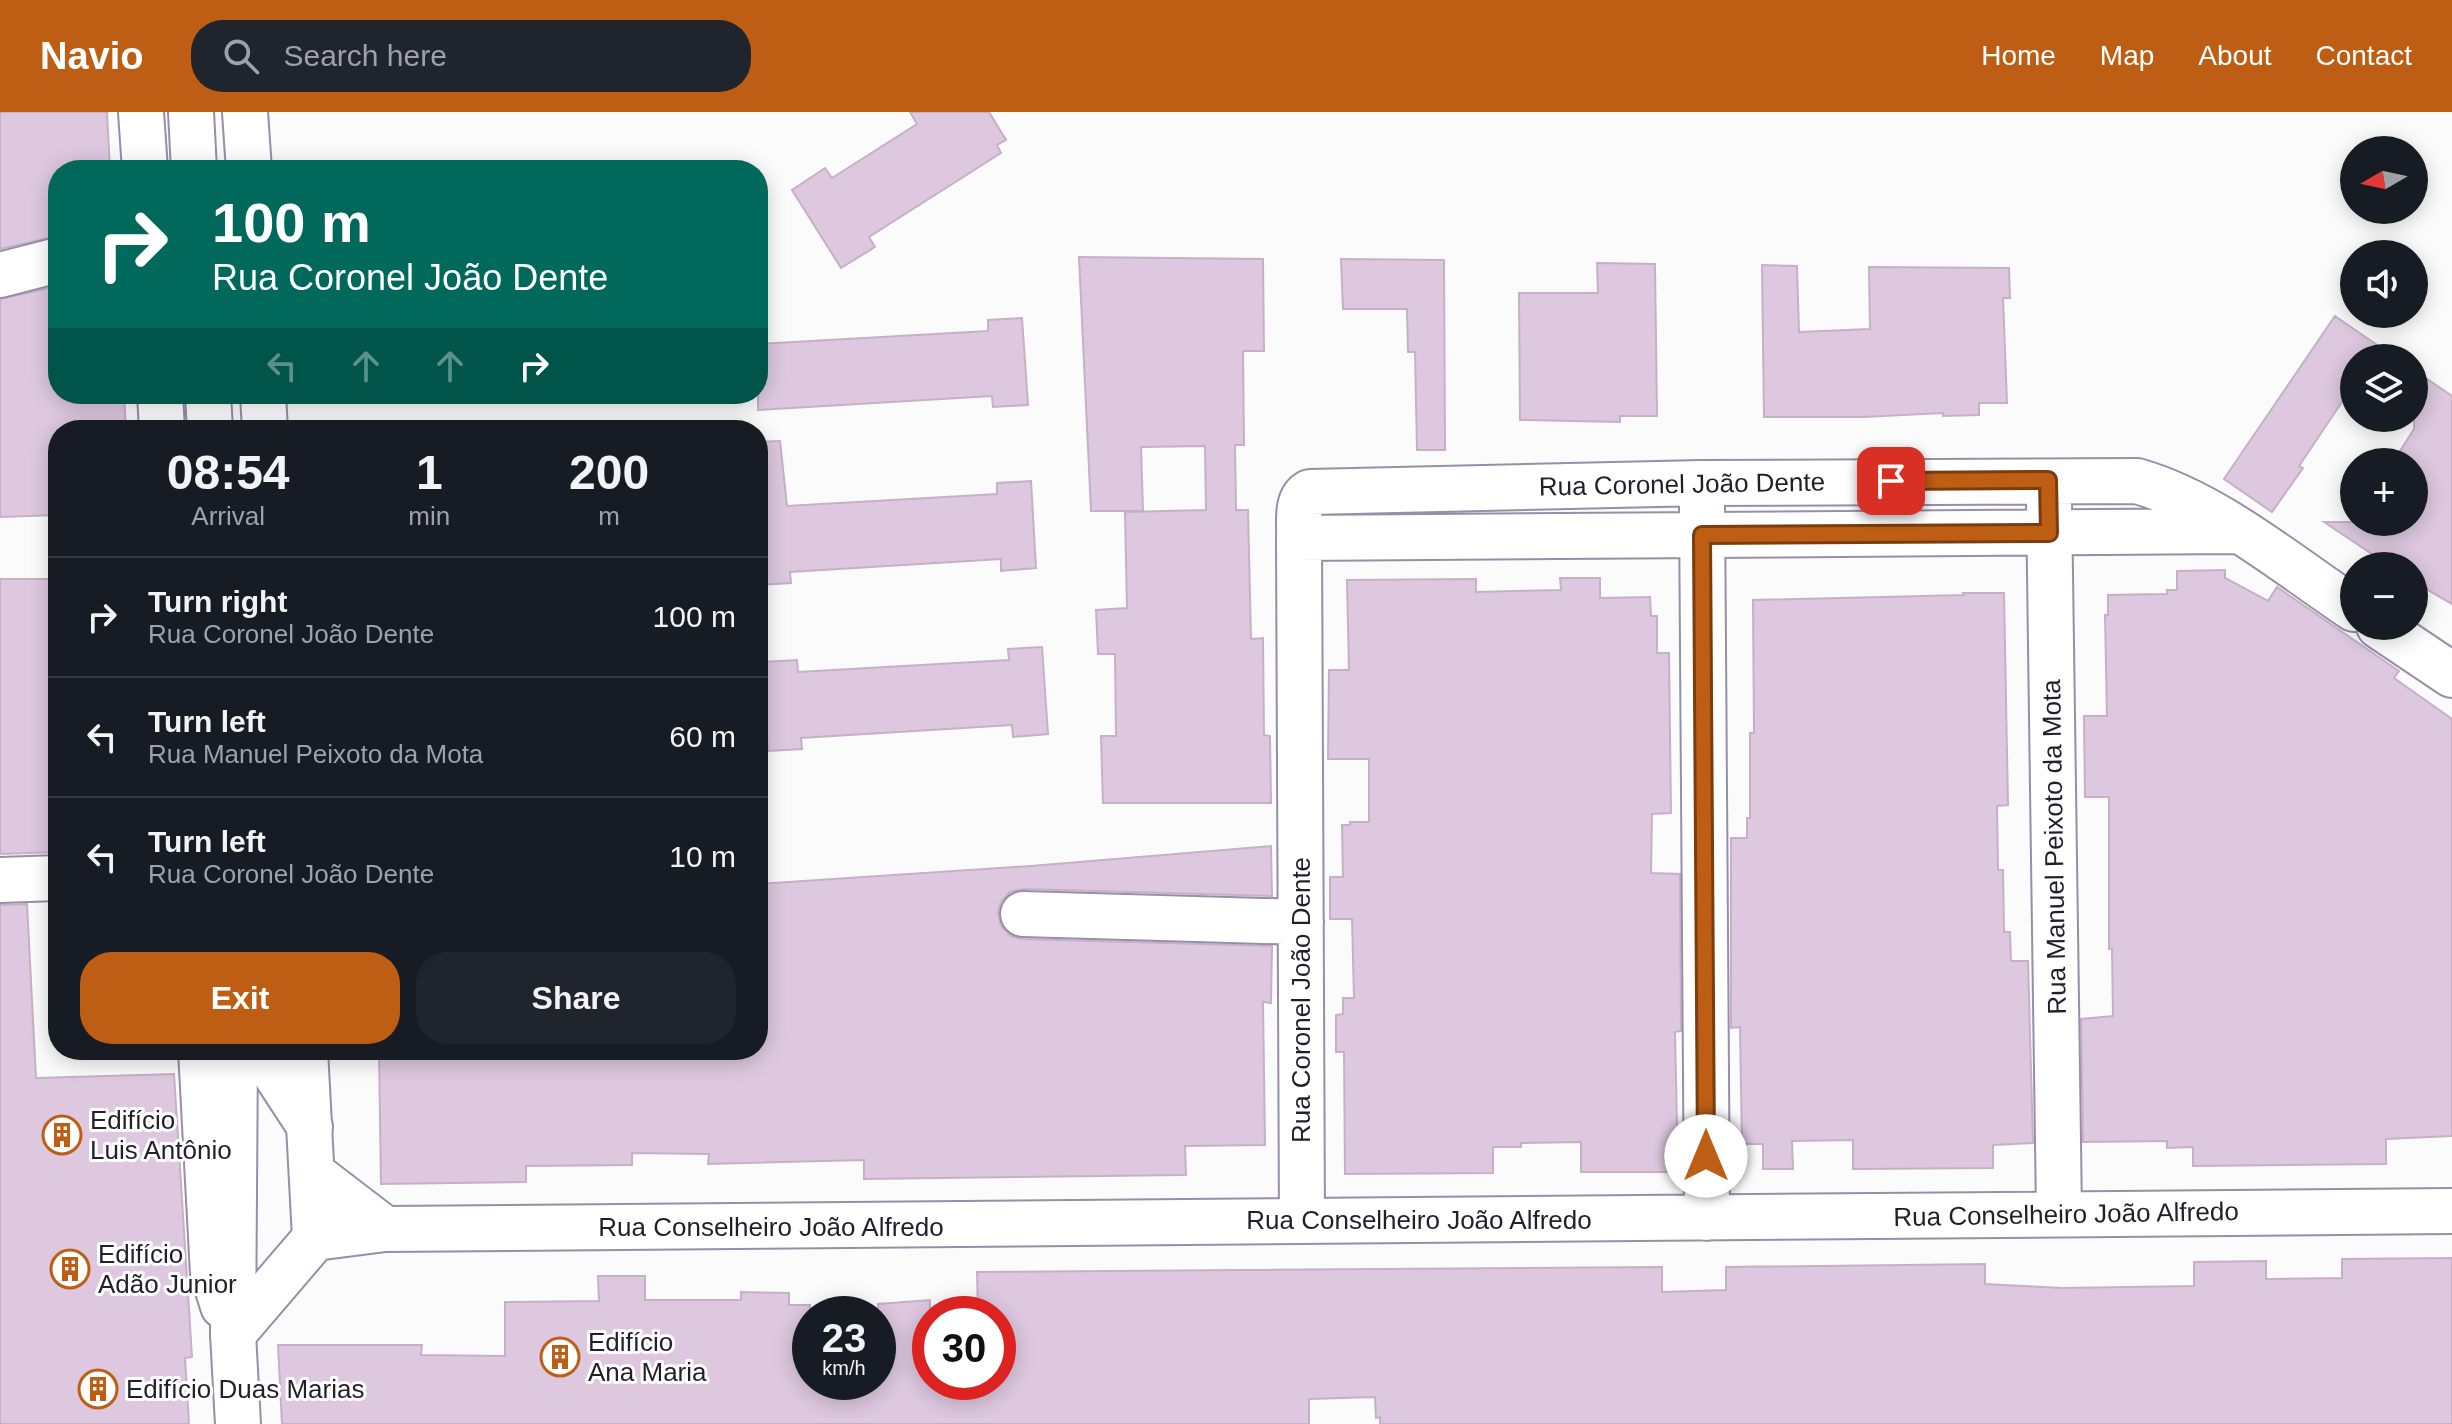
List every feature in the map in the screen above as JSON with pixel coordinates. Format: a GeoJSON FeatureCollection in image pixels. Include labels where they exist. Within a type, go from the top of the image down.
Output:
{"type":"FeatureCollection","features":[{"type":"Feature","properties":{"kind":"street"},"geometry":{"type":"LineString","coordinates":[[141,112],[144,160]]}},
{"type":"Feature","properties":{"kind":"street"},"geometry":{"type":"LineString","coordinates":[[191,112],[193,160]]}},
{"type":"Feature","properties":{"kind":"street"},"geometry":{"type":"LineString","coordinates":[[245,112],[248,160]]}},
{"type":"Feature","properties":{"kind":"street"},"geometry":{"type":"LineString","coordinates":[[0,275],[48,263]]}},
{"type":"Feature","properties":{"kind":"street","name":"Rua Manuel Peixoto da Mota"},"geometry":{"type":"LineString","coordinates":[[2048,480],[2059,1213]]}},
{"type":"Feature","properties":{"kind":"street","name":"Rua Coronel João Dente"},"geometry":{"type":"LineString","coordinates":[[1302,1221],[1299,538],[1303,496],[1320,490],[1702,483],[2137,481],[2167,490],[2238,531],[2340,600]]}},
{"type":"Feature","properties":{"kind":"street"},"geometry":{"type":"LineString","coordinates":[[1702,483],[1707,1218]]}},
{"type":"Feature","properties":{"kind":"street","name":"Rua Coronel João Dente"},"geometry":{"type":"LineString","coordinates":[[1299,538],[2238,531]]}},
{"type":"Feature","properties":{"kind":"street"},"geometry":{"type":"LineString","coordinates":[[2400,640],[2452,675]]}},
{"type":"Feature","properties":{"kind":"street"},"geometry":{"type":"LineString","coordinates":[[0,880],[48,878]]}},
{"type":"Feature","properties":{"kind":"street"},"geometry":{"type":"LineString","coordinates":[[1023,914],[1301,922]]}},
{"type":"Feature","properties":{"kind":"street"},"geometry":{"type":"LineString","coordinates":[[202,1060],[213,1274],[233,1334]]}},
{"type":"Feature","properties":{"kind":"street"},"geometry":{"type":"LineString","coordinates":[[235,1060],[233,1334],[238,1424]]}},
{"type":"Feature","properties":{"kind":"street"},"geometry":{"type":"LineString","coordinates":[[275,1060],[276,1075],[310,1127]]}},
{"type":"Feature","properties":{"kind":"street"},"geometry":{"type":"LineString","coordinates":[[233,1334],[315,1238],[306,1060]]}},
{"type":"Feature","properties":{"kind":"street"},"geometry":{"type":"LineString","coordinates":[[312,1173],[385,1229]]}},
{"type":"Feature","properties":{"kind":"street","name":"Rua Conselheiro João Alfredo"},"geometry":{"type":"LineString","coordinates":[[315,1238],[385,1229],[2452,1211]]}},
{"type":"Feature","properties":{"kind":"building"},"geometry":{"type":"Polygon","coordinates":[[[0,112],[107,112],[109,160],[48,160],[48,238],[0,249],[0,112]]]}},
{"type":"Feature","properties":{"kind":"building"},"geometry":{"type":"Polygon","coordinates":[[[910,112],[989,112],[1006,140],[997,145],[1001,153],[869,237],[875,247],[841,268],[792,190],[825,168],[832,178],[917,124],[910,112]]]}},
{"type":"Feature","properties":{"kind":"building"},"geometry":{"type":"Polygon","coordinates":[[[1079,257],[1263,259],[1264,351],[1243,351],[1244,445],[1235,445],[1236,510],[1248,510],[1251,639],[1263,638],[1264,735],[1270,736],[1271,803],[1103,803],[1101,736],[1116,736],[1115,654],[1098,654],[1096,610],[1127,608],[1125,512],[1206,510],[1205,446],[1141,447],[1143,511],[1091,511],[1079,257]]]}},
{"type":"Feature","properties":{"kind":"building"},"geometry":{"type":"Polygon","coordinates":[[[1341,259],[1444,260],[1445,450],[1417,450],[1415,352],[1408,352],[1407,309],[1343,309],[1341,259]]]}},
{"type":"Feature","properties":{"kind":"building"},"geometry":{"type":"Polygon","coordinates":[[[1597,263],[1655,264],[1657,416],[1620,416],[1620,422],[1520,420],[1519,293],[1598,293],[1597,263]]]}},
{"type":"Feature","properties":{"kind":"building"},"geometry":{"type":"Polygon","coordinates":[[[1762,265],[1797,266],[1799,332],[1870,329],[1869,267],[2009,268],[2010,298],[2003,298],[2007,403],[1979,403],[1979,415],[1764,417],[1762,265]]]}},
{"type":"Feature","properties":{"kind":"building"},"geometry":{"type":"Polygon","coordinates":[[[48,288],[48,404],[125,404],[125,420],[48,420],[48,515],[0,517],[0,299],[48,288]]]}},
{"type":"Feature","properties":{"kind":"building"},"geometry":{"type":"Polygon","coordinates":[[[2335,316],[2340,319],[2340,328],[2352,328],[2376,344],[2340,344],[2340,405],[2299,466],[2303,468],[2272,512],[2224,479],[2335,316]]]}},
{"type":"Feature","properties":{"kind":"building"},"geometry":{"type":"Polygon","coordinates":[[[1022,318],[1028,405],[993,407],[992,396],[758,410],[758,404],[768,404],[768,343],[988,331],[988,320],[1022,318]]]}},
{"type":"Feature","properties":{"kind":"building"},"geometry":{"type":"Polygon","coordinates":[[[2428,380],[2452,396],[2452,604],[2428,590],[2428,552],[2369,552],[2345,536],[2428,536],[2428,448],[2402,448],[2412,432],[2428,432],[2428,380]]]}},
{"type":"Feature","properties":{"kind":"building"},"geometry":{"type":"Polygon","coordinates":[[[780,441],[787,506],[997,494],[997,483],[1031,481],[1036,568],[1001,571],[1001,559],[790,572],[791,583],[768,584],[768,442],[780,441]]]}},
{"type":"Feature","properties":{"kind":"building"},"geometry":{"type":"Polygon","coordinates":[[[2324,522],[2340,522],[2340,533],[2324,522]]]}},
{"type":"Feature","properties":{"kind":"building"},"geometry":{"type":"Polygon","coordinates":[[[2225,570],[2225,578],[2268,601],[2277,587],[2340,630],[2340,640],[2354,640],[2399,671],[2394,678],[2452,719],[2452,1136],[2386,1139],[2386,1164],[2193,1166],[2193,1147],[2167,1148],[2167,1141],[2083,1142],[2081,1019],[2113,1016],[2112,949],[2109,949],[2109,797],[2085,797],[2084,716],[2107,716],[2105,615],[2108,615],[2108,595],[2167,594],[2167,590],[2177,590],[2177,571],[2225,570]]]}},
{"type":"Feature","properties":{"kind":"building"},"geometry":{"type":"Polygon","coordinates":[[[1560,578],[1600,578],[1600,598],[1650,597],[1651,616],[1657,616],[1657,653],[1669,653],[1671,813],[1652,814],[1651,873],[1680,874],[1681,1031],[1675,1032],[1678,1172],[1581,1172],[1581,1142],[1521,1143],[1521,1147],[1493,1147],[1493,1173],[1345,1174],[1344,1052],[1336,1052],[1336,1015],[1343,1014],[1343,998],[1354,998],[1352,919],[1330,919],[1330,877],[1343,877],[1342,825],[1369,822],[1369,759],[1328,759],[1329,670],[1349,670],[1347,580],[1476,579],[1476,592],[1561,590],[1560,578]]]}},
{"type":"Feature","properties":{"kind":"building"},"geometry":{"type":"Polygon","coordinates":[[[0,579],[48,579],[48,852],[0,854],[0,579]]]}},
{"type":"Feature","properties":{"kind":"building"},"geometry":{"type":"Polygon","coordinates":[[[2004,593],[2008,805],[1997,806],[1998,870],[2003,870],[2004,932],[2010,932],[2011,961],[2028,961],[2033,1143],[1993,1145],[1993,1168],[1853,1169],[1853,1140],[1792,1141],[1793,1169],[1763,1169],[1763,1144],[1742,1144],[1740,1027],[1731,1028],[1731,838],[1747,838],[1747,818],[1750,818],[1750,733],[1754,733],[1753,600],[2004,593]]]}},
{"type":"Feature","properties":{"kind":"building"},"geometry":{"type":"Polygon","coordinates":[[[1042,647],[1048,734],[1013,737],[1012,725],[801,738],[802,749],[768,751],[768,662],[797,660],[798,672],[1009,660],[1008,649],[1042,647]]]}},
{"type":"Feature","properties":{"kind":"building"},"geometry":{"type":"Polygon","coordinates":[[[1271,846],[1272,896],[1024,889],[1010,892],[1001,902],[998,912],[1001,926],[1011,936],[1022,939],[1272,946],[1271,1003],[1263,1002],[1265,1145],[1185,1146],[1186,1175],[864,1179],[864,1160],[708,1164],[709,1154],[632,1153],[632,1165],[526,1166],[526,1182],[381,1184],[379,1060],[768,1060],[768,883],[1271,846]]]}},
{"type":"Feature","properties":{"kind":"building"},"geometry":{"type":"Polygon","coordinates":[[[27,904],[36,1078],[174,1074],[192,1357],[185,1358],[189,1424],[0,1424],[0,905],[27,904]]]}},
{"type":"Feature","properties":{"kind":"building"},"geometry":{"type":"Polygon","coordinates":[[[2452,1258],[2452,1424],[1380,1424],[1380,1417],[1376,1418],[1375,1397],[1309,1399],[1309,1424],[282,1424],[278,1345],[422,1345],[421,1355],[505,1356],[505,1302],[599,1301],[598,1276],[645,1276],[645,1300],[741,1300],[741,1292],[789,1293],[789,1305],[792,1305],[792,1400],[896,1400],[896,1303],[912,1301],[912,1400],[1016,1400],[1016,1296],[978,1296],[977,1272],[1662,1267],[1662,1292],[1726,1290],[1726,1267],[1985,1264],[1985,1284],[2062,1288],[2194,1286],[2194,1262],[2266,1261],[2266,1279],[2342,1278],[2342,1259],[2452,1258]]]}},
{"type":"Feature","properties":{"kind":"place","name":"Edifício Luis Antônio"},"geometry":{"type":"Point","coordinates":[62,1135]}},
{"type":"Feature","properties":{"kind":"place","name":"Edifício Adão Junior"},"geometry":{"type":"Point","coordinates":[70,1269]}},
{"type":"Feature","properties":{"kind":"place","name":"Edifício Ana Maria"},"geometry":{"type":"Point","coordinates":[560,1357]}},
{"type":"Feature","properties":{"kind":"place","name":"Edifício Duas Marias"},"geometry":{"type":"Point","coordinates":[98,1389]}},
{"type":"Feature","properties":{"kind":"route"},"geometry":{"type":"LineString","coordinates":[[1706,1156],[1702,535],[2049,533],[2048,480],[1891,481]]}}]}
